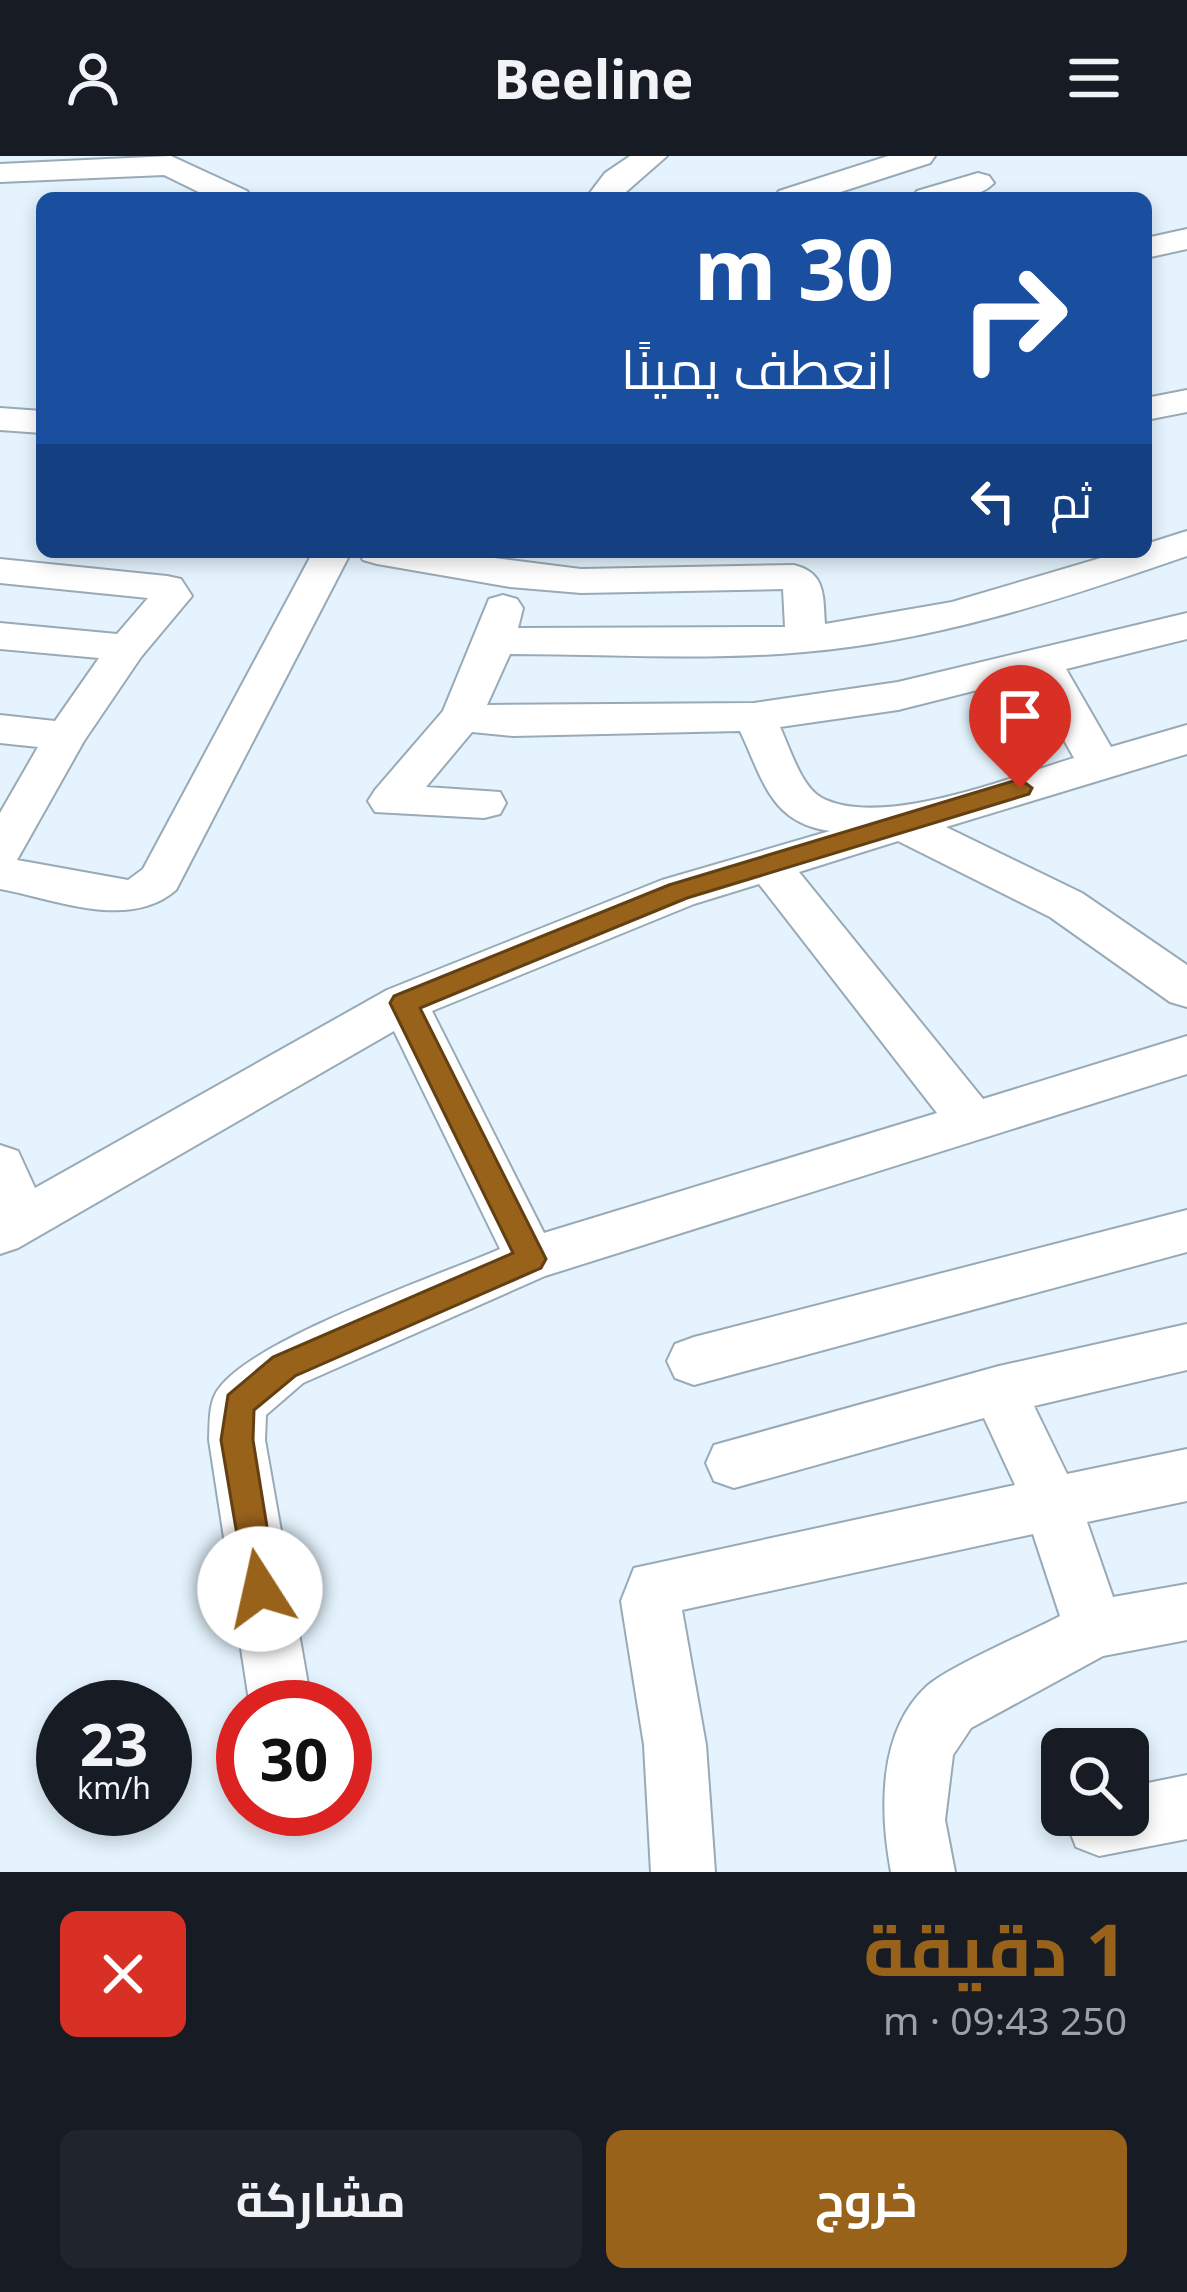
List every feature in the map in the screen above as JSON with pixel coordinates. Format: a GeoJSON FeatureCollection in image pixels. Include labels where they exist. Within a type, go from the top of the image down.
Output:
{"type":"FeatureCollection","features":[{"type":"Feature","properties":{"kind":"street"},"geometry":{"type":"LineString","coordinates":[[607,192],[651,156]]}},
{"type":"Feature","properties":{"kind":"street"},"geometry":{"type":"LineString","coordinates":[[808,192],[919,156]]}},
{"type":"Feature","properties":{"kind":"street"},"geometry":{"type":"LineString","coordinates":[[0,172],[170,165],[224,192]]}},
{"type":"Feature","properties":{"kind":"street"},"geometry":{"type":"LineString","coordinates":[[943,192],[976,179]]}},
{"type":"Feature","properties":{"kind":"street"},"geometry":{"type":"LineString","coordinates":[[1152,247],[1187,239]]}},
{"type":"Feature","properties":{"kind":"street"},"geometry":{"type":"LineString","coordinates":[[1152,408],[1187,400]]}},
{"type":"Feature","properties":{"kind":"street"},"geometry":{"type":"LineString","coordinates":[[0,418],[36,421]]}},
{"type":"Feature","properties":{"kind":"street"},"geometry":{"type":"LineString","coordinates":[[1152,555],[1187,543]]}},
{"type":"Feature","properties":{"kind":"street"},"geometry":{"type":"LineString","coordinates":[[0,873],[130,896],[160,879],[329,558]]}},
{"type":"Feature","properties":{"kind":"street"},"geometry":{"type":"LineString","coordinates":[[446,558],[515,564],[581,581],[794,577],[802,583],[806,639]]}},
{"type":"Feature","properties":{"kind":"street"},"geometry":{"type":"LineString","coordinates":[[495,640],[806,639],[940,619],[1033,596],[1143,558]]}},
{"type":"Feature","properties":{"kind":"street"},"geometry":{"type":"LineString","coordinates":[[484,803],[390,801],[461,717],[495,640],[515,564]]}},
{"type":"Feature","properties":{"kind":"street"},"geometry":{"type":"LineString","coordinates":[[0,571],[170,590],[172,596],[127,648],[8,826]]}},
{"type":"Feature","properties":{"kind":"street"},"geometry":{"type":"LineString","coordinates":[[461,717],[513,722],[754,717],[898,697],[1187,626]]}},
{"type":"Feature","properties":{"kind":"street"},"geometry":{"type":"LineString","coordinates":[[0,636],[127,648]]}},
{"type":"Feature","properties":{"kind":"street"},"geometry":{"type":"LineString","coordinates":[[1041,661],[1098,763]]}},
{"type":"Feature","properties":{"kind":"street"},"geometry":{"type":"LineString","coordinates":[[754,717],[793,796],[812,813],[903,825],[1066,905],[1187,989]]}},
{"type":"Feature","properties":{"kind":"street"},"geometry":{"type":"LineString","coordinates":[[0,729],[66,736]]}},
{"type":"Feature","properties":{"kind":"street"},"geometry":{"type":"LineString","coordinates":[[0,1166],[11,1226],[404,1003],[678,892],[1187,739]]}},
{"type":"Feature","properties":{"kind":"street"},"geometry":{"type":"LineString","coordinates":[[769,865],[972,1121]]}},
{"type":"Feature","properties":{"kind":"street"},"geometry":{"type":"LineString","coordinates":[[404,1003],[531,1259]]}},
{"type":"Feature","properties":{"kind":"street"},"geometry":{"type":"LineString","coordinates":[[276,1680],[237,1440],[239,1404],[284,1366],[531,1259],[1187,1055]]}},
{"type":"Feature","properties":{"kind":"street"},"geometry":{"type":"LineString","coordinates":[[694,1361],[1187,1231]]}},
{"type":"Feature","properties":{"kind":"street"},"geometry":{"type":"LineString","coordinates":[[734,1463],[999,1390],[1187,1347]]}},
{"type":"Feature","properties":{"kind":"street"},"geometry":{"type":"LineString","coordinates":[[999,1390],[1051,1502],[1094,1629]]}},
{"type":"Feature","properties":{"kind":"street"},"geometry":{"type":"LineString","coordinates":[[683,1872],[675,1745],[651,1601],[655,1588],[1187,1475]]}},
{"type":"Feature","properties":{"kind":"street"},"geometry":{"type":"LineString","coordinates":[[923,1872],[913,1820],[923,1745],[949,1707],[1094,1629],[1187,1612]]}},
{"type":"Feature","properties":{"kind":"street"},"geometry":{"type":"LineString","coordinates":[[1149,1814],[1187,1807]]}},
{"type":"Feature","properties":{"kind":"route"},"geometry":{"type":"LineString","coordinates":[[260,1589],[237,1440],[239,1404],[284,1366],[531,1259],[404,1003],[678,892],[1020,788]]}}]}
